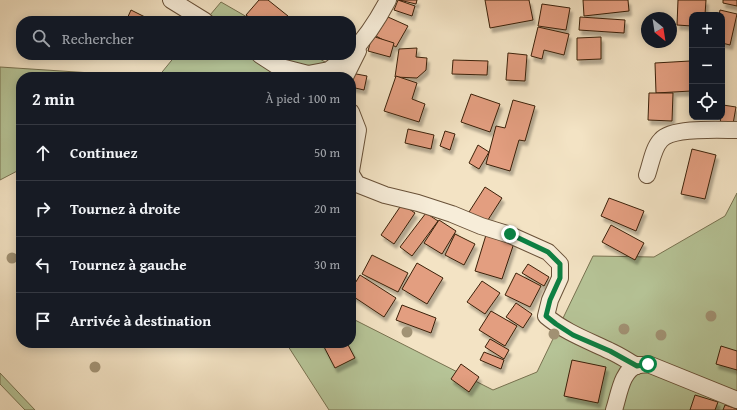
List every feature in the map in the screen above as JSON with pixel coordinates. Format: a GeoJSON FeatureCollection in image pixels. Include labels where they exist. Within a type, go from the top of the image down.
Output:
{"type":"FeatureCollection","features":[{"type":"Feature","properties":{"kind":"street"},"geometry":{"type":"LineString","coordinates":[[171,0],[197,16]]}},
{"type":"Feature","properties":{"kind":"street"},"geometry":{"type":"LineString","coordinates":[[356,55],[388,0]]}},
{"type":"Feature","properties":{"kind":"street"},"geometry":{"type":"LineString","coordinates":[[356,48],[363,41]]}},
{"type":"Feature","properties":{"kind":"street"},"geometry":{"type":"LineString","coordinates":[[268,60],[277,66],[300,72]]}},
{"type":"Feature","properties":{"kind":"street"},"geometry":{"type":"LineString","coordinates":[[318,72],[329,70],[342,60]]}},
{"type":"Feature","properties":{"kind":"street"},"geometry":{"type":"LineString","coordinates":[[348,72],[354,60]]}},
{"type":"Feature","properties":{"kind":"street"},"geometry":{"type":"LineString","coordinates":[[356,125],[358,130],[356,142]]}},
{"type":"Feature","properties":{"kind":"street"},"geometry":{"type":"LineString","coordinates":[[647,175],[655,150],[661,139],[674,132],[737,130]]}},
{"type":"Feature","properties":{"kind":"street"},"geometry":{"type":"LineString","coordinates":[[356,182],[357,184],[385,195],[418,203],[452,214],[481,226],[510,234],[548,252],[560,264],[560,278],[550,300],[546,316],[573,335],[610,351],[637,366]]}},
{"type":"Feature","properties":{"kind":"street"},"geometry":{"type":"LineString","coordinates":[[614,410],[628,372],[637,366],[648,364],[737,400]]}},
{"type":"Feature","properties":{"kind":"green space"},"geometry":{"type":"Polygon","coordinates":[[[221,2],[245,16],[209,16],[221,2]]]}},
{"type":"Feature","properties":{"kind":"green space"},"geometry":{"type":"Polygon","coordinates":[[[172,60],[322,60],[342,72],[162,72],[172,60]]]}},
{"type":"Feature","properties":{"kind":"green space"},"geometry":{"type":"Polygon","coordinates":[[[0,67],[76,72],[16,72],[16,172],[0,180],[0,67]]]}},
{"type":"Feature","properties":{"kind":"green space"},"geometry":{"type":"Polygon","coordinates":[[[737,193],[737,410],[329,410],[289,348],[356,348],[356,321],[493,390],[537,372],[593,256],[654,257],[725,216],[737,193]]]}},
{"type":"Feature","properties":{"kind":"green space"},"geometry":{"type":"Polygon","coordinates":[[[0,373],[35,410],[25,410],[0,384],[0,373]]]}},
{"type":"Feature","properties":{"kind":"building"},"geometry":{"type":"Polygon","coordinates":[[[259,0],[268,0],[288,16],[247,16],[246,15],[259,0]]]}},
{"type":"Feature","properties":{"kind":"building"},"geometry":{"type":"Polygon","coordinates":[[[398,0],[415,6],[412,16],[394,10],[398,0]]]}},
{"type":"Feature","properties":{"kind":"building"},"geometry":{"type":"Polygon","coordinates":[[[399,0],[417,0],[416,4],[399,0]]]}},
{"type":"Feature","properties":{"kind":"building"},"geometry":{"type":"Polygon","coordinates":[[[485,0],[529,0],[533,20],[490,28],[485,0]]]}},
{"type":"Feature","properties":{"kind":"building"},"geometry":{"type":"Polygon","coordinates":[[[583,0],[628,0],[629,11],[584,16],[583,0]]]}},
{"type":"Feature","properties":{"kind":"building"},"geometry":{"type":"Polygon","coordinates":[[[678,0],[706,0],[705,12],[689,12],[689,26],[677,25],[678,0]]]}},
{"type":"Feature","properties":{"kind":"building"},"geometry":{"type":"Polygon","coordinates":[[[723,0],[737,0],[737,6],[723,3],[723,0]]]}},
{"type":"Feature","properties":{"kind":"building"},"geometry":{"type":"Polygon","coordinates":[[[542,4],[570,8],[566,30],[538,26],[542,4]]]}},
{"type":"Feature","properties":{"kind":"building"},"geometry":{"type":"Polygon","coordinates":[[[131,10],[143,16],[128,16],[131,10]]]}},
{"type":"Feature","properties":{"kind":"building"},"geometry":{"type":"Polygon","coordinates":[[[720,10],[737,14],[730,45],[725,44],[725,12],[720,12],[720,10]]]}},
{"type":"Feature","properties":{"kind":"building"},"geometry":{"type":"Polygon","coordinates":[[[388,17],[408,26],[396,47],[376,36],[388,17]]]}},
{"type":"Feature","properties":{"kind":"building"},"geometry":{"type":"Polygon","coordinates":[[[580,17],[625,20],[624,33],[579,30],[580,17]]]}},
{"type":"Feature","properties":{"kind":"building"},"geometry":{"type":"Polygon","coordinates":[[[538,27],[569,34],[564,55],[544,50],[542,59],[531,56],[538,27]]]}},
{"type":"Feature","properties":{"kind":"building"},"geometry":{"type":"Polygon","coordinates":[[[372,36],[394,43],[390,57],[368,51],[372,36]]]}},
{"type":"Feature","properties":{"kind":"building"},"geometry":{"type":"Polygon","coordinates":[[[601,37],[601,59],[577,60],[577,38],[601,37]]]}},
{"type":"Feature","properties":{"kind":"building"},"geometry":{"type":"Polygon","coordinates":[[[417,48],[416,57],[427,58],[426,70],[417,78],[395,77],[399,49],[417,48]]]}},
{"type":"Feature","properties":{"kind":"building"},"geometry":{"type":"Polygon","coordinates":[[[508,53],[527,55],[525,81],[506,80],[508,53]]]}},
{"type":"Feature","properties":{"kind":"building"},"geometry":{"type":"Polygon","coordinates":[[[453,60],[488,61],[487,75],[452,74],[453,60]]]}},
{"type":"Feature","properties":{"kind":"building"},"geometry":{"type":"Polygon","coordinates":[[[689,61],[689,91],[656,93],[655,63],[689,61]]]}},
{"type":"Feature","properties":{"kind":"building"},"geometry":{"type":"Polygon","coordinates":[[[356,74],[367,76],[364,90],[356,88],[356,74]]]}},
{"type":"Feature","properties":{"kind":"building"},"geometry":{"type":"Polygon","coordinates":[[[396,76],[417,83],[412,99],[425,104],[419,122],[384,111],[396,76]]]}},
{"type":"Feature","properties":{"kind":"building"},"geometry":{"type":"Polygon","coordinates":[[[649,93],[673,93],[672,121],[648,120],[649,93]]]}},
{"type":"Feature","properties":{"kind":"building"},"geometry":{"type":"Polygon","coordinates":[[[471,94],[500,104],[490,132],[461,122],[471,94]]]}},
{"type":"Feature","properties":{"kind":"building"},"geometry":{"type":"Polygon","coordinates":[[[513,100],[535,106],[525,141],[519,140],[510,171],[486,164],[496,126],[505,128],[513,100]]]}},
{"type":"Feature","properties":{"kind":"building"},"geometry":{"type":"Polygon","coordinates":[[[725,105],[736,107],[733,124],[720,123],[720,120],[725,120],[725,105]]]}},
{"type":"Feature","properties":{"kind":"building"},"geometry":{"type":"Polygon","coordinates":[[[408,129],[434,135],[431,149],[405,143],[408,129]]]}},
{"type":"Feature","properties":{"kind":"building"},"geometry":{"type":"Polygon","coordinates":[[[445,131],[455,134],[450,150],[440,146],[445,131]]]}},
{"type":"Feature","properties":{"kind":"building"},"geometry":{"type":"Polygon","coordinates":[[[478,145],[489,152],[479,169],[469,163],[478,145]]]}},
{"type":"Feature","properties":{"kind":"building"},"geometry":{"type":"Polygon","coordinates":[[[692,149],[716,155],[705,199],[681,194],[692,149]]]}},
{"type":"Feature","properties":{"kind":"building"},"geometry":{"type":"Polygon","coordinates":[[[485,187],[502,198],[486,223],[469,212],[485,187]]]}},
{"type":"Feature","properties":{"kind":"building"},"geometry":{"type":"Polygon","coordinates":[[[609,198],[644,211],[636,231],[601,216],[609,198]]]}},
{"type":"Feature","properties":{"kind":"building"},"geometry":{"type":"Polygon","coordinates":[[[402,204],[415,213],[394,244],[381,235],[402,204]]]}},
{"type":"Feature","properties":{"kind":"building"},"geometry":{"type":"Polygon","coordinates":[[[426,213],[438,221],[412,256],[400,247],[426,213]]]}},
{"type":"Feature","properties":{"kind":"building"},"geometry":{"type":"Polygon","coordinates":[[[439,220],[456,231],[442,254],[424,243],[439,220]]]}},
{"type":"Feature","properties":{"kind":"building"},"geometry":{"type":"Polygon","coordinates":[[[611,225],[644,243],[635,260],[602,242],[611,225]]]}},
{"type":"Feature","properties":{"kind":"building"},"geometry":{"type":"Polygon","coordinates":[[[455,234],[475,244],[464,265],[445,255],[455,234]]]}},
{"type":"Feature","properties":{"kind":"building"},"geometry":{"type":"Polygon","coordinates":[[[486,235],[514,243],[502,279],[475,271],[486,235]]]}},
{"type":"Feature","properties":{"kind":"building"},"geometry":{"type":"Polygon","coordinates":[[[372,255],[408,273],[398,292],[362,274],[372,255]]]}},
{"type":"Feature","properties":{"kind":"building"},"geometry":{"type":"Polygon","coordinates":[[[417,263],[443,278],[427,304],[402,289],[417,263]]]}},
{"type":"Feature","properties":{"kind":"building"},"geometry":{"type":"Polygon","coordinates":[[[528,264],[549,277],[544,286],[522,273],[528,264]]]}},
{"type":"Feature","properties":{"kind":"building"},"geometry":{"type":"Polygon","coordinates":[[[516,273],[541,286],[530,307],[505,295],[516,273]]]}},
{"type":"Feature","properties":{"kind":"building"},"geometry":{"type":"Polygon","coordinates":[[[360,275],[396,298],[384,317],[356,298],[356,282],[360,275]]]}},
{"type":"Feature","properties":{"kind":"building"},"geometry":{"type":"Polygon","coordinates":[[[482,281],[500,293],[485,314],[467,302],[482,281]]]}},
{"type":"Feature","properties":{"kind":"building"},"geometry":{"type":"Polygon","coordinates":[[[516,303],[532,314],[523,328],[506,317],[516,303]]]}},
{"type":"Feature","properties":{"kind":"building"},"geometry":{"type":"Polygon","coordinates":[[[402,305],[436,318],[431,333],[396,320],[402,305]]]}},
{"type":"Feature","properties":{"kind":"building"},"geometry":{"type":"Polygon","coordinates":[[[491,311],[517,326],[505,346],[479,330],[491,311]]]}},
{"type":"Feature","properties":{"kind":"building"},"geometry":{"type":"Polygon","coordinates":[[[490,339],[509,350],[504,359],[485,347],[490,339]]]}},
{"type":"Feature","properties":{"kind":"building"},"geometry":{"type":"Polygon","coordinates":[[[721,346],[737,351],[737,370],[716,364],[721,346]]]}},
{"type":"Feature","properties":{"kind":"building"},"geometry":{"type":"Polygon","coordinates":[[[325,348],[350,348],[355,358],[335,368],[325,348]]]}},
{"type":"Feature","properties":{"kind":"building"},"geometry":{"type":"Polygon","coordinates":[[[484,352],[504,360],[501,369],[480,360],[484,352]]]}},
{"type":"Feature","properties":{"kind":"building"},"geometry":{"type":"Polygon","coordinates":[[[572,360],[606,367],[598,403],[564,396],[572,360]]]}},
{"type":"Feature","properties":{"kind":"building"},"geometry":{"type":"Polygon","coordinates":[[[461,364],[479,377],[469,392],[451,379],[461,364]]]}},
{"type":"Feature","properties":{"kind":"building"},"geometry":{"type":"Polygon","coordinates":[[[695,395],[718,402],[715,410],[690,410],[695,395]]]}},
{"type":"Feature","properties":{"kind":"building"},"geometry":{"type":"Polygon","coordinates":[[[725,405],[737,409],[737,410],[723,410],[725,405]]]}},
{"type":"Feature","properties":{"kind":"route"},"geometry":{"type":"LineString","coordinates":[[510,234],[548,252],[560,264],[560,278],[550,300],[546,316],[573,335],[610,351],[637,366],[648,364]]}}]}
